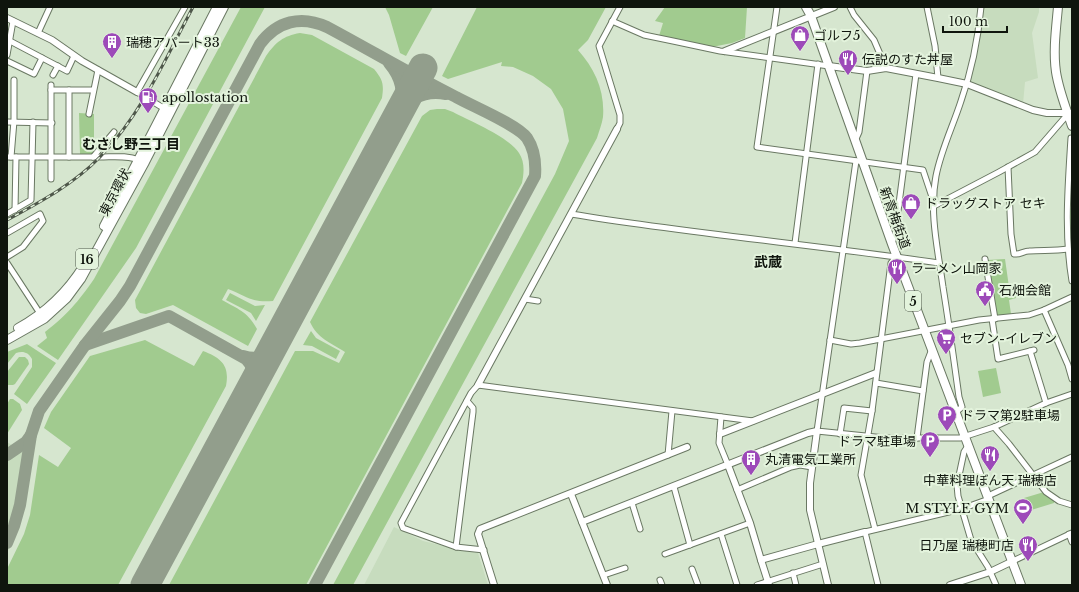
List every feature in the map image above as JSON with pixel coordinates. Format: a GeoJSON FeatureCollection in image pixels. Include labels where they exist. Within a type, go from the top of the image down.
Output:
{"type":"FeatureCollection","features":[{"type":"Feature","properties":{"kind":"main road"},"geometry":{"type":"LineString","coordinates":[[182,75],[202,26],[212,7]]}},
{"type":"Feature","properties":{"kind":"main road","name":"東京環状"},"geometry":{"type":"LineString","coordinates":[[142,161],[165,109],[217,7]]}},
{"type":"Feature","properties":{"kind":"main road","name":"東京環状"},"geometry":{"type":"LineString","coordinates":[[7,340],[67,298],[81,279],[224,7]]}},
{"type":"Feature","properties":{"kind":"main road"},"geometry":{"type":"LineString","coordinates":[[211,33],[229,7]]}},
{"type":"Feature","properties":{"kind":"main road","name":"新青梅街道"},"geometry":{"type":"LineString","coordinates":[[806,7],[810,11],[855,142],[859,161],[1022,585]]}},
{"type":"Feature","properties":{"kind":"main road"},"geometry":{"type":"LineString","coordinates":[[1058,7],[1055,44],[1056,69],[1059,86],[1070,113],[1072,126]]}},
{"type":"Feature","properties":{"kind":"main road","name":"東京環状"},"geometry":{"type":"LineString","coordinates":[[7,334],[42,316]]}},
{"type":"Feature","properties":{"kind":"street"},"geometry":{"type":"LineString","coordinates":[[38,33],[50,7]]}},
{"type":"Feature","properties":{"kind":"street"},"geometry":{"type":"LineString","coordinates":[[137,92],[185,7]]}},
{"type":"Feature","properties":{"kind":"street"},"geometry":{"type":"LineString","coordinates":[[484,550],[456,547],[403,528],[401,524],[454,423],[468,402],[474,388],[478,385],[620,123],[620,115],[599,46],[620,7]]}},
{"type":"Feature","properties":{"kind":"street"},"geometry":{"type":"LineString","coordinates":[[777,7],[757,147],[923,170],[934,204]]}},
{"type":"Feature","properties":{"kind":"street"},"geometry":{"type":"LineString","coordinates":[[725,51],[773,31],[810,11],[834,7]]}},
{"type":"Feature","properties":{"kind":"street"},"geometry":{"type":"LineString","coordinates":[[850,7],[854,15],[874,40],[886,68]]}},
{"type":"Feature","properties":{"kind":"street"},"geometry":{"type":"LineString","coordinates":[[928,7],[935,46],[938,78]]}},
{"type":"Feature","properties":{"kind":"street"},"geometry":{"type":"LineString","coordinates":[[956,412],[962,407],[959,398],[934,222],[934,204],[939,166],[967,84],[976,49],[982,7]]}},
{"type":"Feature","properties":{"kind":"street"},"geometry":{"type":"LineString","coordinates":[[7,18],[52,40],[74,56],[165,109]]}},
{"type":"Feature","properties":{"kind":"street"},"geometry":{"type":"LineString","coordinates":[[7,55],[13,22]]}},
{"type":"Feature","properties":{"kind":"street"},"geometry":{"type":"LineString","coordinates":[[612,22],[644,35],[725,51],[867,71],[886,68],[938,78],[967,84],[1033,110],[1047,113],[1070,113]]}},
{"type":"Feature","properties":{"kind":"street"},"geometry":{"type":"LineString","coordinates":[[10,41],[67,71],[74,56]]}},
{"type":"Feature","properties":{"kind":"street"},"geometry":{"type":"LineString","coordinates":[[7,61],[34,74],[42,58]]}},
{"type":"Feature","properties":{"kind":"street"},"geometry":{"type":"LineString","coordinates":[[795,243],[818,64]]}},
{"type":"Feature","properties":{"kind":"street"},"geometry":{"type":"LineString","coordinates":[[53,75],[58,66]]}},
{"type":"Feature","properties":{"kind":"street"},"geometry":{"type":"LineString","coordinates":[[89,114],[98,70]]}},
{"type":"Feature","properties":{"kind":"street"},"geometry":{"type":"LineString","coordinates":[[855,142],[859,132],[867,71]]}},
{"type":"Feature","properties":{"kind":"street"},"geometry":{"type":"LineString","coordinates":[[892,244],[895,232],[916,74]]}},
{"type":"Feature","properties":{"kind":"street"},"geometry":{"type":"LineString","coordinates":[[14,80],[14,121],[11,157],[15,210]]}},
{"type":"Feature","properties":{"kind":"street"},"geometry":{"type":"LineString","coordinates":[[51,179],[51,87],[69,90],[93,90]]}},
{"type":"Feature","properties":{"kind":"street"},"geometry":{"type":"LineString","coordinates":[[7,89],[14,89]]}},
{"type":"Feature","properties":{"kind":"street"},"geometry":{"type":"LineString","coordinates":[[69,90],[69,157]]}},
{"type":"Feature","properties":{"kind":"street"},"geometry":{"type":"LineString","coordinates":[[934,204],[1035,152],[1070,113]]}},
{"type":"Feature","properties":{"kind":"street"},"geometry":{"type":"LineString","coordinates":[[7,122],[52,123]]}},
{"type":"Feature","properties":{"kind":"street"},"geometry":{"type":"LineString","coordinates":[[7,214],[32,200],[33,122]]}},
{"type":"Feature","properties":{"kind":"street"},"geometry":{"type":"LineString","coordinates":[[93,156],[114,132]]}},
{"type":"Feature","properties":{"kind":"street"},"geometry":{"type":"LineString","coordinates":[[1072,138],[1067,200],[1068,249],[1072,281]]}},
{"type":"Feature","properties":{"kind":"street"},"geometry":{"type":"LineString","coordinates":[[11,157],[132,157],[142,161]]}},
{"type":"Feature","properties":{"kind":"street"},"geometry":{"type":"LineString","coordinates":[[828,585],[810,510],[809,490],[842,250],[859,161]]}},
{"type":"Feature","properties":{"kind":"street"},"geometry":{"type":"LineString","coordinates":[[1008,167],[1011,234],[1014,254],[1029,251],[1053,251],[1068,249]]}},
{"type":"Feature","properties":{"kind":"street"},"geometry":{"type":"LineString","coordinates":[[7,233],[40,214],[43,221],[23,247],[7,257]]}},
{"type":"Feature","properties":{"kind":"street"},"geometry":{"type":"LineString","coordinates":[[571,214],[940,263]]}},
{"type":"Feature","properties":{"kind":"street"},"geometry":{"type":"LineString","coordinates":[[875,529],[861,475],[872,411],[891,263],[896,257]]}},
{"type":"Feature","properties":{"kind":"street"},"geometry":{"type":"LineString","coordinates":[[985,259],[998,358],[1032,350],[1046,403]]}},
{"type":"Feature","properties":{"kind":"street"},"geometry":{"type":"LineString","coordinates":[[7,263],[42,316]]}},
{"type":"Feature","properties":{"kind":"street"},"geometry":{"type":"LineString","coordinates":[[830,340],[851,344],[881,340],[949,326],[1029,315],[1072,297]]}},
{"type":"Feature","properties":{"kind":"street"},"geometry":{"type":"LineString","coordinates":[[525,299],[538,301]]}},
{"type":"Feature","properties":{"kind":"street"},"geometry":{"type":"LineString","coordinates":[[1044,310],[1068,365],[1072,379]]}},
{"type":"Feature","properties":{"kind":"street"},"geometry":{"type":"LineString","coordinates":[[917,438],[927,362],[932,349]]}},
{"type":"Feature","properties":{"kind":"street"},"geometry":{"type":"LineString","coordinates":[[720,434],[876,373]]}},
{"type":"Feature","properties":{"kind":"street"},"geometry":{"type":"LineString","coordinates":[[876,382],[923,391]]}},
{"type":"Feature","properties":{"kind":"street"},"geometry":{"type":"LineString","coordinates":[[478,385],[753,421]]}},
{"type":"Feature","properties":{"kind":"street"},"geometry":{"type":"LineString","coordinates":[[582,522],[808,433],[817,431],[868,437],[948,439],[965,437],[994,427],[1046,403],[1072,394]]}},
{"type":"Feature","properties":{"kind":"street"},"geometry":{"type":"LineString","coordinates":[[456,547],[473,412],[473,408],[468,402]]}},
{"type":"Feature","properties":{"kind":"street"},"geometry":{"type":"LineString","coordinates":[[840,434],[844,408],[872,411]]}},
{"type":"Feature","properties":{"kind":"street"},"geometry":{"type":"LineString","coordinates":[[668,455],[672,411]]}},
{"type":"Feature","properties":{"kind":"street"},"geometry":{"type":"LineString","coordinates":[[721,417],[719,443],[750,523],[768,583]]}},
{"type":"Feature","properties":{"kind":"street"},"geometry":{"type":"LineString","coordinates":[[994,427],[1051,497],[1070,504],[1072,499]]}},
{"type":"Feature","properties":{"kind":"street"},"geometry":{"type":"LineString","coordinates":[[968,446],[964,452],[957,485],[958,496],[971,540],[996,585]]}},
{"type":"Feature","properties":{"kind":"street"},"geometry":{"type":"LineString","coordinates":[[494,585],[478,534],[480,529],[687,447]]}},
{"type":"Feature","properties":{"kind":"street"},"geometry":{"type":"LineString","coordinates":[[761,560],[875,529],[961,509],[988,498],[1072,457]]}},
{"type":"Feature","properties":{"kind":"street"},"geometry":{"type":"LineString","coordinates":[[736,490],[791,467],[800,465],[812,467]]}},
{"type":"Feature","properties":{"kind":"street"},"geometry":{"type":"LineString","coordinates":[[674,487],[690,545]]}},
{"type":"Feature","properties":{"kind":"street"},"geometry":{"type":"LineString","coordinates":[[571,494],[607,585]]}},
{"type":"Feature","properties":{"kind":"street"},"geometry":{"type":"LineString","coordinates":[[632,503],[640,529]]}},
{"type":"Feature","properties":{"kind":"street"},"geometry":{"type":"LineString","coordinates":[[665,554],[750,523]]}},
{"type":"Feature","properties":{"kind":"street"},"geometry":{"type":"LineString","coordinates":[[865,532],[878,585]]}},
{"type":"Feature","properties":{"kind":"street"},"geometry":{"type":"LineString","coordinates":[[721,534],[737,585]]}},
{"type":"Feature","properties":{"kind":"street"},"geometry":{"type":"LineString","coordinates":[[950,585],[990,572],[1070,534],[1072,542]]}},
{"type":"Feature","properties":{"kind":"street"},"geometry":{"type":"LineString","coordinates":[[757,585],[768,583],[793,573],[823,564]]}},
{"type":"Feature","properties":{"kind":"street"},"geometry":{"type":"LineString","coordinates":[[604,575],[625,568]]}},
{"type":"Feature","properties":{"kind":"street"},"geometry":{"type":"LineString","coordinates":[[692,569],[698,585]]}},
{"type":"Feature","properties":{"kind":"street"},"geometry":{"type":"LineString","coordinates":[[793,573],[796,585]]}},
{"type":"Feature","properties":{"kind":"shaded area"},"geometry":{"type":"Polygon","coordinates":[[[983,7],[1039,7],[1039,12],[1032,33],[1038,78],[1025,82],[1023,104],[970,82],[979,46],[983,7]]]}},
{"type":"Feature","properties":{"kind":"shaded area"},"geometry":{"type":"Polygon","coordinates":[[[7,442],[31,457],[17,530],[7,553],[7,442]]]}},
{"type":"Feature","properties":{"kind":"shaded area"},"geometry":{"type":"Polygon","coordinates":[[[394,527],[423,541],[478,553],[488,585],[364,585],[394,527]]]}},
{"type":"Feature","properties":{"kind":"green space"},"geometry":{"type":"Polygon","coordinates":[[[241,7],[265,7],[136,248],[58,360],[37,346],[47,338],[45,332],[72,308],[94,279],[241,7]]]}},
{"type":"Feature","properties":{"kind":"green space"},"geometry":{"type":"Polygon","coordinates":[[[385,7],[433,7],[406,56],[400,53],[389,15],[385,7]]]}},
{"type":"Feature","properties":{"kind":"green space"},"geometry":{"type":"Polygon","coordinates":[[[477,7],[606,7],[588,40],[578,50],[584,57],[598,81],[603,107],[602,122],[597,138],[353,585],[333,585],[555,174],[569,141],[563,109],[551,89],[533,76],[513,67],[501,66],[502,62],[448,79],[442,76],[477,7]]]}},
{"type":"Feature","properties":{"kind":"green space"},"geometry":{"type":"Polygon","coordinates":[[[665,7],[747,7],[745,38],[732,43],[712,47],[659,36],[663,23],[655,21],[665,7]]]}},
{"type":"Feature","properties":{"kind":"green space"},"geometry":{"type":"Polygon","coordinates":[[[300,33],[312,35],[374,69],[382,82],[382,98],[273,301],[254,300],[228,289],[222,300],[238,309],[254,323],[257,329],[248,346],[173,305],[146,314],[140,313],[136,308],[135,300],[266,56],[280,40],[300,33]]]}},
{"type":"Feature","properties":{"kind":"green space"},"geometry":{"type":"Polygon","coordinates":[[[445,109],[453,112],[498,135],[514,147],[521,156],[523,164],[524,171],[522,183],[306,585],[169,585],[295,351],[313,351],[339,363],[345,352],[320,336],[310,322],[422,116],[430,110],[445,109]]]}},
{"type":"Feature","properties":{"kind":"green space"},"geometry":{"type":"Polygon","coordinates":[[[79,113],[94,114],[94,154],[80,154],[79,113]]]}},
{"type":"Feature","properties":{"kind":"green space"},"geometry":{"type":"Polygon","coordinates":[[[1005,259],[1009,287],[1014,287],[1016,298],[1009,300],[1011,314],[1005,317],[996,317],[987,260],[1005,259]]]}},
{"type":"Feature","properties":{"kind":"green space"},"geometry":{"type":"Polygon","coordinates":[[[230,293],[255,306],[265,305],[256,321],[251,313],[226,300],[230,293]]]}},
{"type":"Feature","properties":{"kind":"green space"},"geometry":{"type":"Polygon","coordinates":[[[311,331],[316,338],[340,351],[336,359],[312,346],[303,345],[311,331]]]}},
{"type":"Feature","properties":{"kind":"green space"},"geometry":{"type":"Polygon","coordinates":[[[145,340],[194,366],[203,351],[215,356],[223,363],[227,373],[227,379],[226,386],[118,585],[7,585],[7,569],[24,534],[30,515],[39,455],[58,467],[71,448],[44,428],[51,412],[90,356],[145,340]]]}},
{"type":"Feature","properties":{"kind":"green space"},"geometry":{"type":"Polygon","coordinates":[[[27,344],[56,363],[27,404],[14,394],[32,367],[32,359],[27,353],[19,352],[16,353],[7,364],[7,352],[27,344]]]}},
{"type":"Feature","properties":{"kind":"green space"},"geometry":{"type":"Polygon","coordinates":[[[19,357],[25,357],[29,364],[15,384],[8,385],[7,372],[19,357]]]}},
{"type":"Feature","properties":{"kind":"green space"},"geometry":{"type":"Polygon","coordinates":[[[996,368],[1001,393],[983,397],[978,371],[996,368]]]}},
{"type":"Feature","properties":{"kind":"green space"},"geometry":{"type":"Polygon","coordinates":[[[10,399],[13,399],[20,404],[22,410],[7,434],[7,404],[10,399]]]}},
{"type":"Feature","properties":{"kind":"green space"},"geometry":{"type":"Polygon","coordinates":[[[1044,492],[1054,500],[1054,503],[1028,511],[1024,498],[1044,492]]]}},
{"type":"Feature","properties":{"kind":"waterway"},"geometry":{"type":"LineString","coordinates":[[1072,212],[1072,229]]}},
{"type":"Feature","properties":{"kind":"taxiway"},"geometry":{"type":"LineString","coordinates":[[7,543],[20,505],[31,435],[39,411],[85,345],[130,286],[260,44],[267,36],[282,25],[290,22],[308,21],[327,27],[423,80],[514,127],[522,133],[530,143],[535,166],[535,176],[315,585]]}},
{"type":"Feature","properties":{"kind":"taxiway"},"geometry":{"type":"LineString","coordinates":[[389,63],[393,68],[401,86],[402,98],[399,111]]}},
{"type":"Feature","properties":{"kind":"taxiway"},"geometry":{"type":"LineString","coordinates":[[397,115],[412,100],[424,94],[446,94]]}},
{"type":"Feature","properties":{"kind":"taxiway"},"geometry":{"type":"LineString","coordinates":[[85,345],[169,316],[246,359],[252,370],[253,383]]}},
{"type":"Feature","properties":{"kind":"taxiway"},"geometry":{"type":"LineString","coordinates":[[243,356],[257,358],[270,352]]}},
{"type":"Feature","properties":{"kind":"taxiway"},"geometry":{"type":"LineString","coordinates":[[7,455],[26,442],[31,435]]}},
{"type":"Feature","properties":{"kind":"runway"},"geometry":{"type":"LineString","coordinates":[[145,585],[423,68]]}},
{"type":"Feature","properties":{"kind":"railway"},"geometry":{"type":"LineString","coordinates":[[7,220],[44,199],[79,176],[90,167],[115,141],[152,85],[193,7]]}},
{"type":"Feature","properties":{"kind":"place","name":"ゴルフ5"},"geometry":{"type":"Point","coordinates":[800,52]}},
{"type":"Feature","properties":{"kind":"place","name":"瑞穂アパート33"},"geometry":{"type":"Point","coordinates":[112,59]}},
{"type":"Feature","properties":{"kind":"place","name":"伝説のすた丼屋"},"geometry":{"type":"Point","coordinates":[848,76]}},
{"type":"Feature","properties":{"kind":"place","name":"apollostation"},"geometry":{"type":"Point","coordinates":[148,114]}},
{"type":"Feature","properties":{"kind":"place","name":"ドラッグストア セキ"},"geometry":{"type":"Point","coordinates":[911,220]}},
{"type":"Feature","properties":{"kind":"place","name":"ラーメン山岡家"},"geometry":{"type":"Point","coordinates":[897,285]}},
{"type":"Feature","properties":{"kind":"place","name":"石畑会館"},"geometry":{"type":"Point","coordinates":[985,307]}},
{"type":"Feature","properties":{"kind":"place","name":"セブン-イレブン"},"geometry":{"type":"Point","coordinates":[946,355]}},
{"type":"Feature","properties":{"kind":"place","name":"ドラマ第2駐車場"},"geometry":{"type":"Point","coordinates":[947,432]}},
{"type":"Feature","properties":{"kind":"place","name":"ドラマ駐車場"},"geometry":{"type":"Point","coordinates":[930,458]}},
{"type":"Feature","properties":{"kind":"place","name":"中華料理ぼん天 瑞穂店"},"geometry":{"type":"Point","coordinates":[990,472]}},
{"type":"Feature","properties":{"kind":"place","name":"丸清電気工業所"},"geometry":{"type":"Point","coordinates":[751,476]}},
{"type":"Feature","properties":{"kind":"place","name":"M STYLE GYM"},"geometry":{"type":"Point","coordinates":[1023,525]}},
{"type":"Feature","properties":{"kind":"place","name":"日乃屋 瑞穂町店"},"geometry":{"type":"Point","coordinates":[1028,562]}},
{"type":"Feature","properties":{"kind":"district","name":"むさし野三丁目"},"geometry":{"type":"Point","coordinates":[131,144]}},
{"type":"Feature","properties":{"kind":"district","name":"武蔵"},"geometry":{"type":"Point","coordinates":[768,262]}}]}
